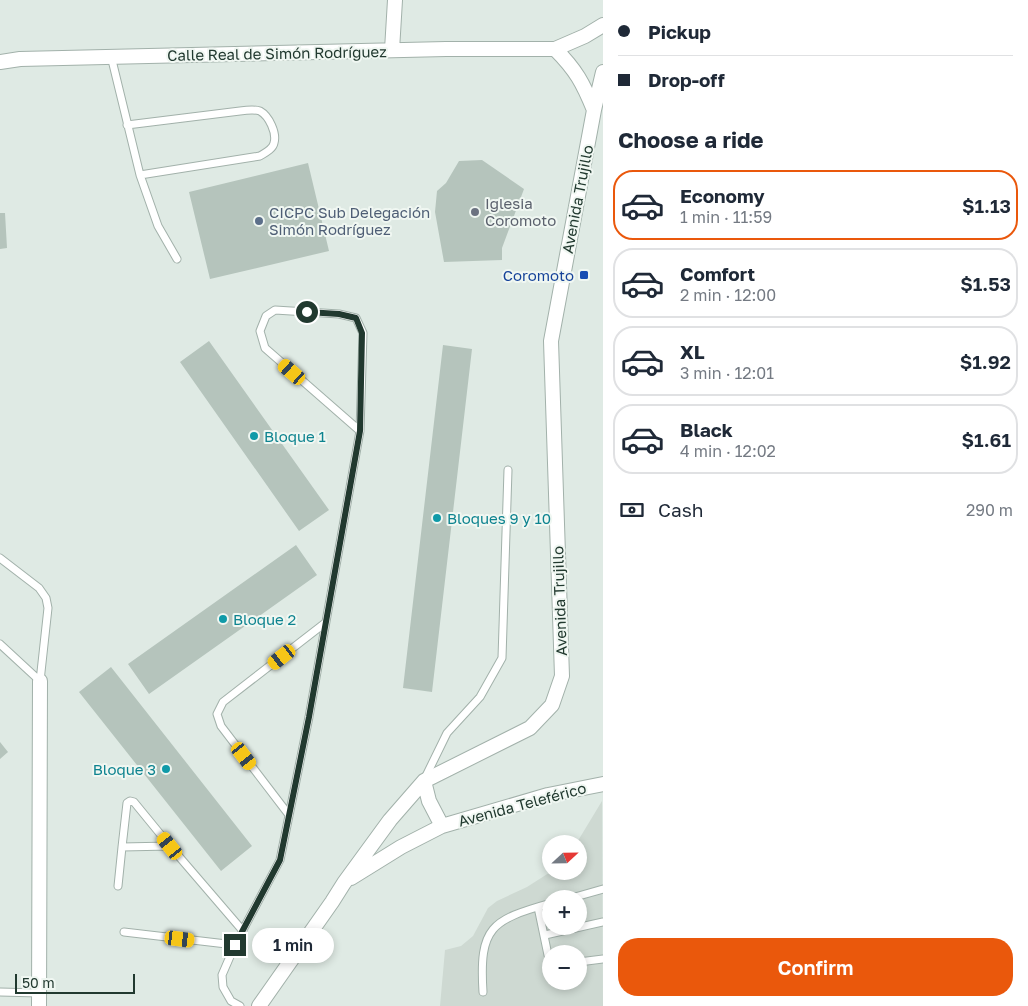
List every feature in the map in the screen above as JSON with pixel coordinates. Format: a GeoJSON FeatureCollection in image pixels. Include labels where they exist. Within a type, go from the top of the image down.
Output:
{"type":"FeatureCollection","features":[{"type":"Feature","properties":{"kind":"street"},"geometry":{"type":"LineString","coordinates":[[392,50],[395,0]]}},
{"type":"Feature","properties":{"kind":"street","name":"Calle Real de Simón Rodríguez"},"geometry":{"type":"LineString","coordinates":[[0,62],[20,58],[392,50],[555,49],[603,25]]}},
{"type":"Feature","properties":{"kind":"street"},"geometry":{"type":"LineString","coordinates":[[555,49],[569,63],[584,84],[594,110]]}},
{"type":"Feature","properties":{"kind":"street","name":"Avenida Trujillo"},"geometry":{"type":"LineString","coordinates":[[259,1006],[344,883],[390,820],[424,780],[530,728],[552,705],[562,676],[551,341],[594,110],[603,72]]}},
{"type":"Feature","properties":{"kind":"street"},"geometry":{"type":"LineString","coordinates":[[39,999],[40,681]]}},
{"type":"Feature","properties":{"kind":"street","name":"Avenida Teleférico"},"geometry":{"type":"LineString","coordinates":[[424,780],[429,801],[442,826]]}},
{"type":"Feature","properties":{"kind":"street","name":"Avenida Teleférico"},"geometry":{"type":"LineString","coordinates":[[344,883],[401,846],[442,826],[548,794],[603,784]]}},
{"type":"Feature","properties":{"kind":"lane"},"geometry":{"type":"LineString","coordinates":[[111,56],[140,175],[158,226],[177,259]]}},
{"type":"Feature","properties":{"kind":"lane"},"geometry":{"type":"LineString","coordinates":[[127,125],[258,110],[265,114],[271,124],[274,144],[268,152],[260,156],[140,175]]}},
{"type":"Feature","properties":{"kind":"lane"},"geometry":{"type":"LineString","coordinates":[[240,1006],[231,1001],[223,987],[222,975],[235,945],[280,860],[309,717],[360,431],[362,333],[356,318],[339,314],[275,310],[266,316],[260,331],[265,348],[360,431]]}},
{"type":"Feature","properties":{"kind":"lane"},"geometry":{"type":"LineString","coordinates":[[424,780],[447,733],[480,697],[502,658],[508,470]]}},
{"type":"Feature","properties":{"kind":"lane"},"geometry":{"type":"LineString","coordinates":[[0,558],[39,588],[46,598],[48,608],[40,681]]}},
{"type":"Feature","properties":{"kind":"lane"},"geometry":{"type":"LineString","coordinates":[[289,816],[221,726],[217,714],[223,702],[325,623]]}},
{"type":"Feature","properties":{"kind":"lane"},"geometry":{"type":"LineString","coordinates":[[0,644],[40,681]]}},
{"type":"Feature","properties":{"kind":"lane"},"geometry":{"type":"LineString","coordinates":[[118,886],[126,807],[130,801],[134,802],[243,931]]}},
{"type":"Feature","properties":{"kind":"lane"},"geometry":{"type":"LineString","coordinates":[[122,847],[170,846]]}},
{"type":"Feature","properties":{"kind":"lane"},"geometry":{"type":"LineString","coordinates":[[587,894],[603,889]]}},
{"type":"Feature","properties":{"kind":"lane"},"geometry":{"type":"LineString","coordinates":[[483,992],[481,968],[484,944],[494,928],[500,921],[542,906]]}},
{"type":"Feature","properties":{"kind":"lane"},"geometry":{"type":"LineString","coordinates":[[538,907],[542,923]]}},
{"type":"Feature","properties":{"kind":"lane"},"geometry":{"type":"LineString","coordinates":[[587,926],[603,922]]}},
{"type":"Feature","properties":{"kind":"lane"},"geometry":{"type":"LineString","coordinates":[[124,932],[235,945]]}},
{"type":"Feature","properties":{"kind":"lane"},"geometry":{"type":"LineString","coordinates":[[545,935],[546,945]]}},
{"type":"Feature","properties":{"kind":"lane"},"geometry":{"type":"LineString","coordinates":[[587,961],[603,959]]}},
{"type":"Feature","properties":{"kind":"lane"},"geometry":{"type":"LineString","coordinates":[[0,992],[39,999]]}},
{"type":"Feature","properties":{"kind":"shaded area"},"geometry":{"type":"Polygon","coordinates":[[[602,801],[603,1006],[440,1006],[445,950],[461,946],[473,936],[488,908],[497,901],[527,887],[542,877],[542,880],[588,880],[588,835],[581,835],[602,801]]]}},
{"type":"Feature","properties":{"kind":"building"},"geometry":{"type":"Polygon","coordinates":[[[482,160],[524,189],[502,248],[502,260],[444,262],[435,212],[437,191],[446,183],[459,161],[482,160]]]}},
{"type":"Feature","properties":{"kind":"building","name":"CICPC Sub Delegación Simón Rodríguez"},"geometry":{"type":"Polygon","coordinates":[[[308,163],[329,251],[210,279],[189,192],[308,163]]]}},
{"type":"Feature","properties":{"kind":"building"},"geometry":{"type":"Polygon","coordinates":[[[0,213],[5,213],[7,248],[0,249],[0,213]]]}},
{"type":"Feature","properties":{"kind":"building","name":"Bloque 1"},"geometry":{"type":"Polygon","coordinates":[[[209,341],[329,510],[299,531],[180,362],[209,341]]]}},
{"type":"Feature","properties":{"kind":"building","name":"Bloques 9 y 10"},"geometry":{"type":"Polygon","coordinates":[[[443,345],[472,349],[432,692],[403,688],[443,345]]]}},
{"type":"Feature","properties":{"kind":"building","name":"Bloque 2"},"geometry":{"type":"Polygon","coordinates":[[[296,545],[317,575],[149,694],[128,664],[296,545]]]}},
{"type":"Feature","properties":{"kind":"building","name":"Bloque 3"},"geometry":{"type":"Polygon","coordinates":[[[111,667],[252,846],[221,871],[79,692],[111,667]]]}},
{"type":"Feature","properties":{"kind":"building"},"geometry":{"type":"Polygon","coordinates":[[[0,742],[8,752],[0,759],[0,742]]]}},
{"type":"Feature","properties":{"kind":"place","name":"Iglesia Coromoto"},"geometry":{"type":"Point","coordinates":[475,212]}},
{"type":"Feature","properties":{"kind":"place","name":"CICPC Sub Delegación Simón Rodríguez"},"geometry":{"type":"Point","coordinates":[259,221]}},
{"type":"Feature","properties":{"kind":"place","name":"Coromoto"},"geometry":{"type":"Point","coordinates":[584,275]}},
{"type":"Feature","properties":{"kind":"place","name":"Bloque 1"},"geometry":{"type":"Point","coordinates":[254,436]}},
{"type":"Feature","properties":{"kind":"place","name":"Bloques 9 y 10"},"geometry":{"type":"Point","coordinates":[437,518]}},
{"type":"Feature","properties":{"kind":"place","name":"Bloque 2"},"geometry":{"type":"Point","coordinates":[223,619]}},
{"type":"Feature","properties":{"kind":"place","name":"Bloque 3"},"geometry":{"type":"Point","coordinates":[166,769]}},
{"type":"Feature","properties":{"kind":"route"},"geometry":{"type":"LineString","coordinates":[[235,945],[280,860],[309,717],[360,431],[362,333],[356,318],[339,314],[307,312]]}}]}
